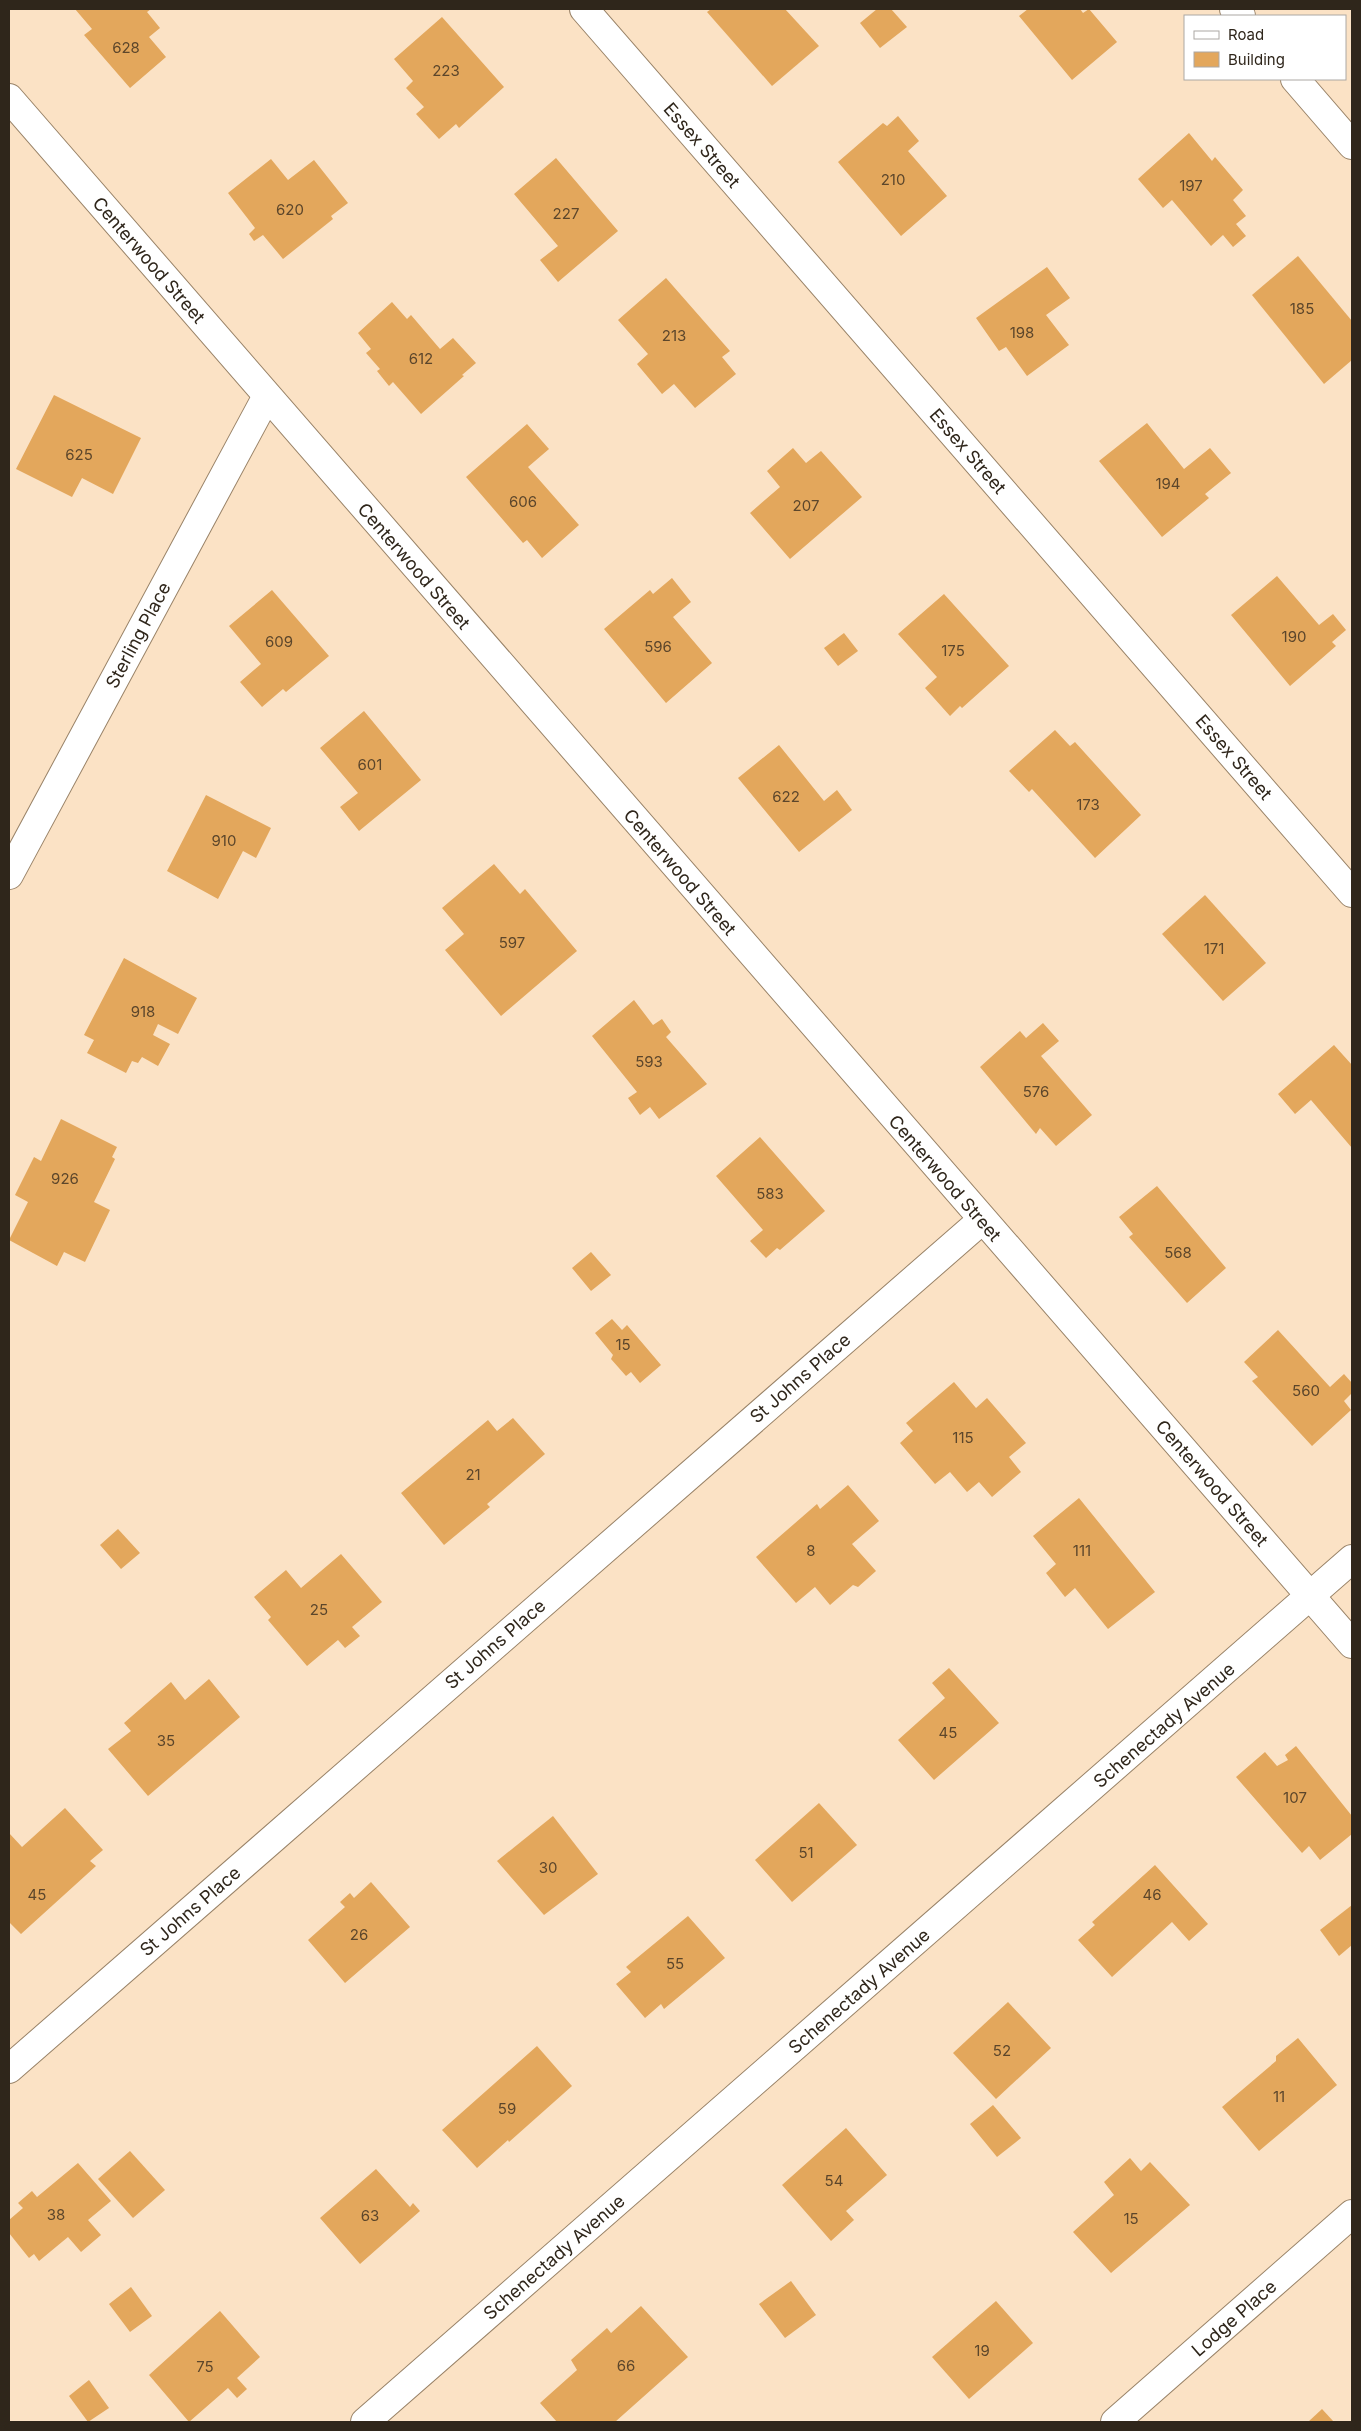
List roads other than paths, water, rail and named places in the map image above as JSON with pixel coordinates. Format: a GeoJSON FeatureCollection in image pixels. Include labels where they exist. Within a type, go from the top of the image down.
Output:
{"type":"FeatureCollection","features":[{"type":"Feature","properties":{"kind":"street","name":"Essex Street"},"geometry":{"type":"LineString","coordinates":[[584,9],[1352,893]]}},
{"type":"Feature","properties":{"kind":"street"},"geometry":{"type":"LineString","coordinates":[[1296,80],[1352,145]]}},
{"type":"Feature","properties":{"kind":"street","name":"Centerwood Street"},"geometry":{"type":"LineString","coordinates":[[9,98],[1352,1644]]}},
{"type":"Feature","properties":{"kind":"street","name":"Sterling Place"},"geometry":{"type":"LineString","coordinates":[[9,875],[267,396]]}},
{"type":"Feature","properties":{"kind":"street","name":"St Johns Place"},"geometry":{"type":"LineString","coordinates":[[9,2069],[982,1220]]}},
{"type":"Feature","properties":{"kind":"street","name":"Schenectady Avenue"},"geometry":{"type":"LineString","coordinates":[[365,2422],[1352,1559]]}},
{"type":"Feature","properties":{"kind":"street","name":"Lodge Place"},"geometry":{"type":"LineString","coordinates":[[1115,2422],[1352,2214]]}}]}
